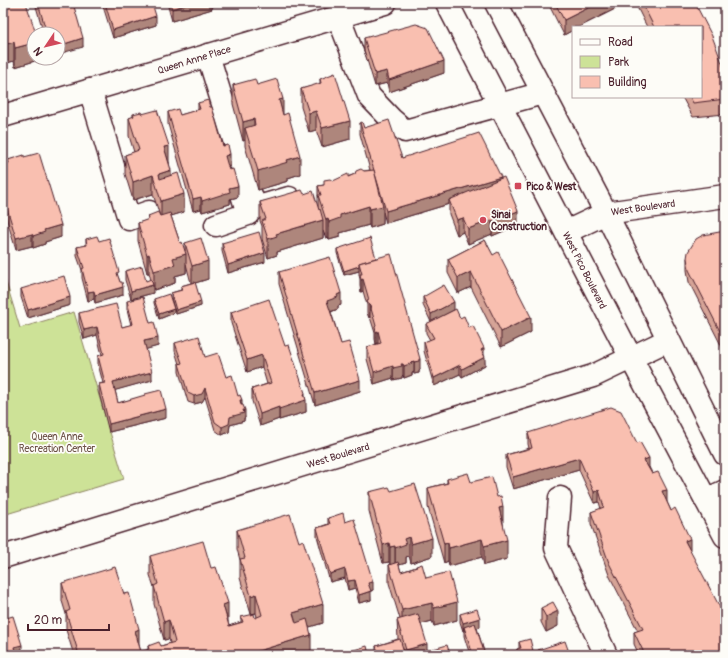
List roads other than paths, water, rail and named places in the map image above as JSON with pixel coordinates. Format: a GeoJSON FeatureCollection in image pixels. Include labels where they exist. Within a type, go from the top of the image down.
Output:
{"type":"FeatureCollection","features":[{"type":"Feature","properties":{"kind":"street","name":"Queen Anne Place"},"geometry":{"type":"LineString","coordinates":[[3,116],[385,3]]}},
{"type":"Feature","properties":{"kind":"street","name":"West Pico Boulevard"},"geometry":{"type":"LineString","coordinates":[[447,3],[631,358],[716,495],[725,536]]}},
{"type":"Feature","properties":{"kind":"street"},"geometry":{"type":"LineString","coordinates":[[496,3],[606,213],[725,454]]}},
{"type":"Feature","properties":{"kind":"street"},"geometry":{"type":"LineString","coordinates":[[338,16],[370,96],[391,120],[405,131],[543,93]]}},
{"type":"Feature","properties":{"kind":"street"},"geometry":{"type":"LineString","coordinates":[[204,56],[255,208],[298,196]]}},
{"type":"Feature","properties":{"kind":"street"},"geometry":{"type":"LineString","coordinates":[[204,56],[248,214],[216,225]]}},
{"type":"Feature","properties":{"kind":"street"},"geometry":{"type":"LineString","coordinates":[[90,90],[129,219],[149,212]]}},
{"type":"Feature","properties":{"kind":"street","name":"West Boulevard"},"geometry":{"type":"LineString","coordinates":[[566,232],[606,213],[725,196]]}},
{"type":"Feature","properties":{"kind":"street","name":"West Boulevard"},"geometry":{"type":"LineString","coordinates":[[3,557],[592,376],[668,340]]}},
{"type":"Feature","properties":{"kind":"street"},"geometry":{"type":"LineString","coordinates":[[560,498],[556,548],[606,655]]}},
{"type":"Feature","properties":{"kind":"place","name":"Pico & West"},"geometry":{"type":"Point","coordinates":[518,186]}},
{"type":"Feature","properties":{"kind":"place","name":"Sinai Construction"},"geometry":{"type":"Point","coordinates":[483,220]}},
{"type":"Feature","properties":{"kind":"park label","name":"Queen Anne Recreation Center"},"geometry":{"type":"Point","coordinates":[57,442]}}]}
